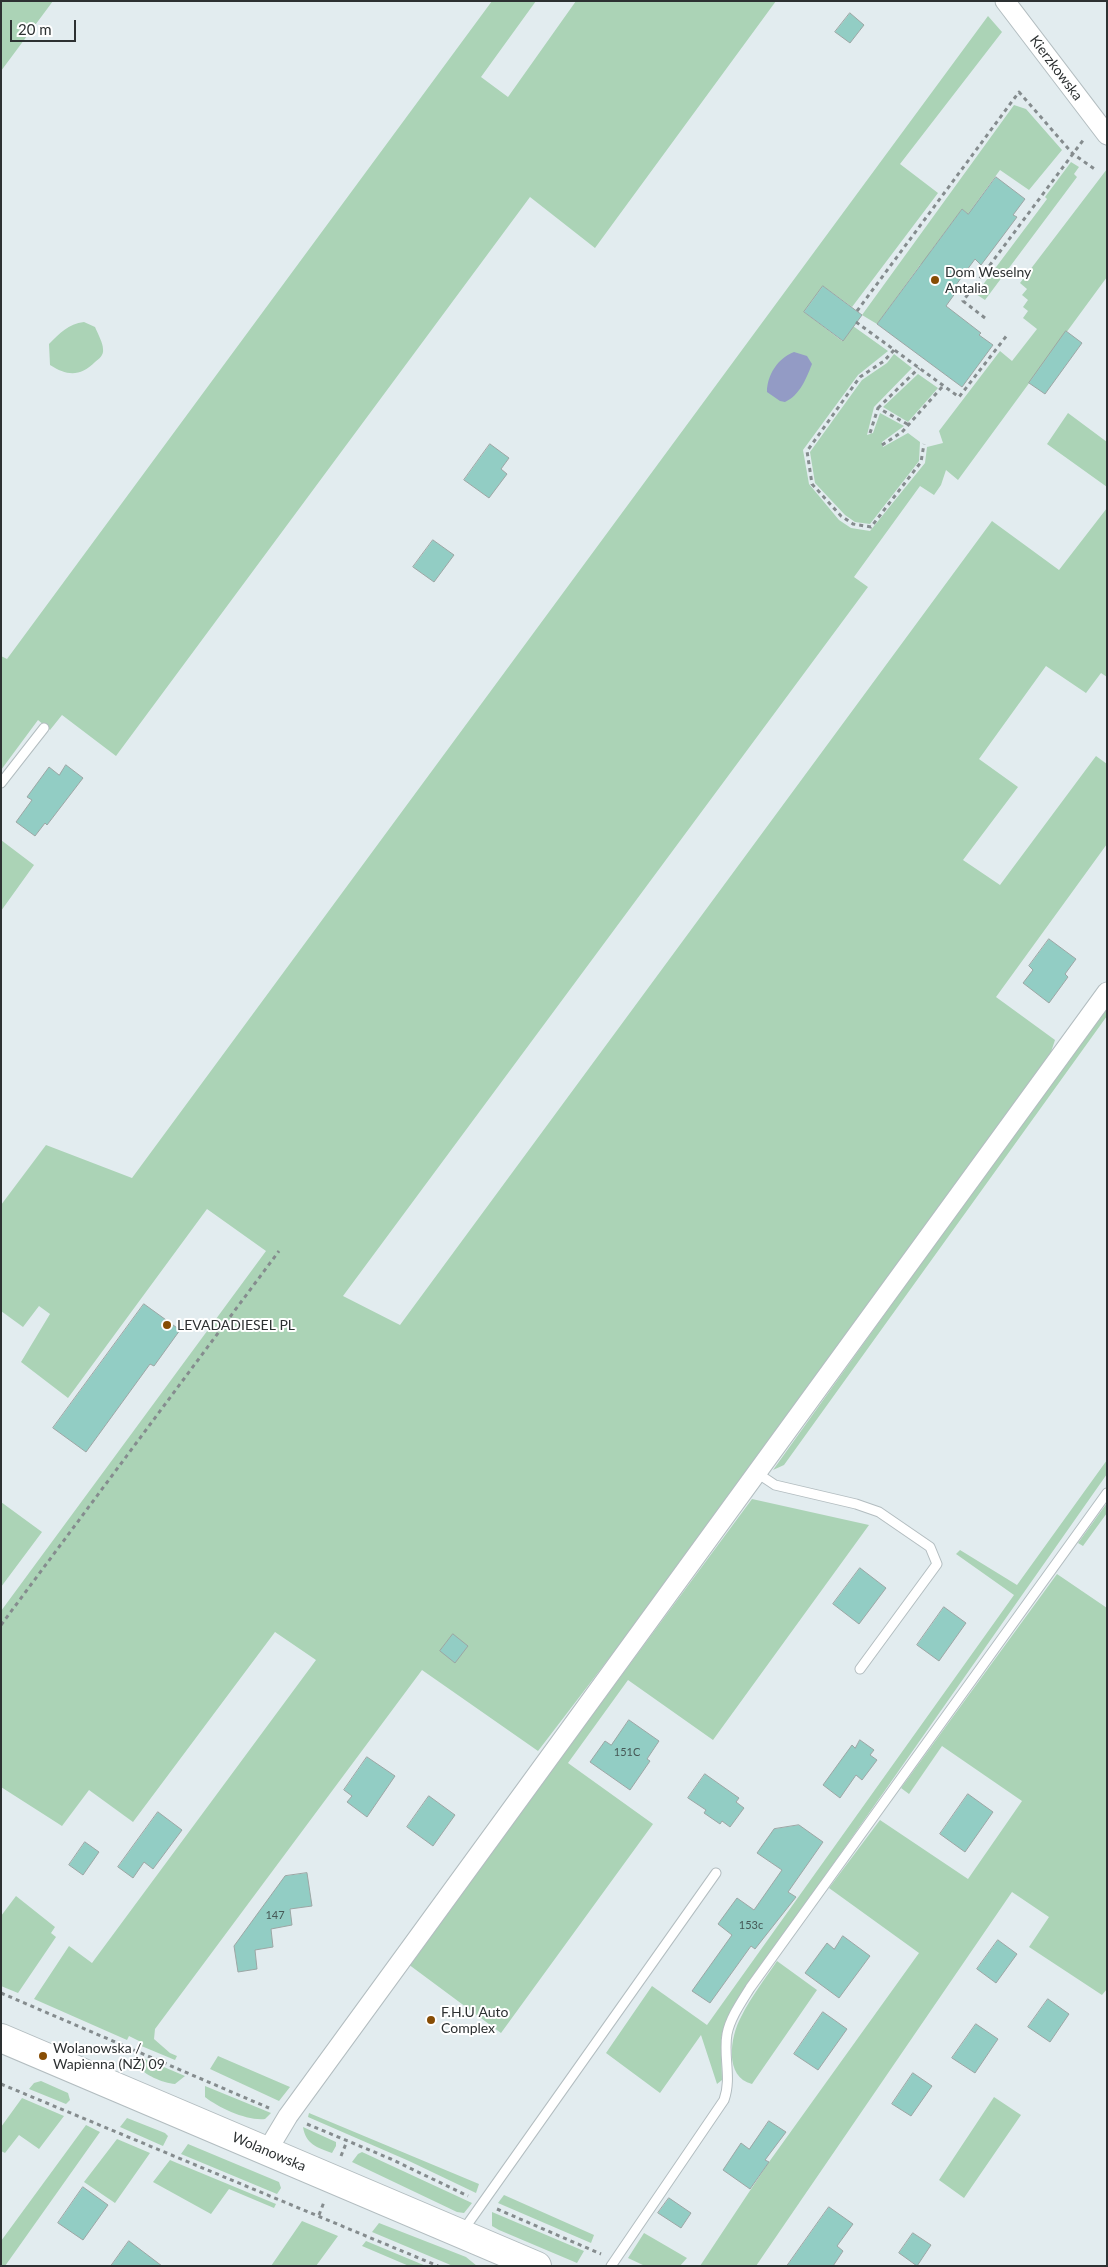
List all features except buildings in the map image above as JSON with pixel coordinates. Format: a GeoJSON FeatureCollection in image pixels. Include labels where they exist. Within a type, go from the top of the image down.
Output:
{"type":"FeatureCollection","features":[{"type":"Feature","properties":{"kind":"main road","name":"Wolanowska"},"geometry":{"type":"LineString","coordinates":[[1,2038],[537,2266]]}},
{"type":"Feature","properties":{"kind":"street","name":"Kierzkowska"},"geometry":{"type":"LineString","coordinates":[[1005,1],[1105,129]]}},
{"type":"Feature","properties":{"kind":"street"},"geometry":{"type":"LineString","coordinates":[[267,2151],[288,2116],[1107,992]]}},
{"type":"Feature","properties":{"kind":"lane"},"geometry":{"type":"LineString","coordinates":[[1,784],[44,728]]}},
{"type":"Feature","properties":{"kind":"lane"},"geometry":{"type":"LineString","coordinates":[[757,1473],[775,1485],[856,1504],[879,1512],[930,1547],[936,1564],[860,1669]]}},
{"type":"Feature","properties":{"kind":"lane"},"geometry":{"type":"LineString","coordinates":[[612,2262],[724,2100],[728,2088],[727,2034],[734,2016],[750,1988],[1107,1493]]}},
{"type":"Feature","properties":{"kind":"lane"},"geometry":{"type":"LineString","coordinates":[[461,2234],[716,1873]]}},
{"type":"Feature","properties":{"kind":"path"},"geometry":{"type":"LineString","coordinates":[[857,311],[1018,92],[1073,154],[1096,170]]}},
{"type":"Feature","properties":{"kind":"path"},"geometry":{"type":"LineString","coordinates":[[985,318],[963,301],[1084,139]]}},
{"type":"Feature","properties":{"kind":"path"},"geometry":{"type":"LineString","coordinates":[[856,322],[959,397],[1008,334]]}},
{"type":"Feature","properties":{"kind":"path"},"geometry":{"type":"LineString","coordinates":[[894,350],[884,361],[860,377],[807,451],[812,484],[842,516],[853,524],[871,527],[921,462],[924,444]]}},
{"type":"Feature","properties":{"kind":"path"},"geometry":{"type":"LineString","coordinates":[[870,433],[878,408],[919,368]]}},
{"type":"Feature","properties":{"kind":"path"},"geometry":{"type":"LineString","coordinates":[[882,445],[902,432],[943,386]]}},
{"type":"Feature","properties":{"kind":"path"},"geometry":{"type":"LineString","coordinates":[[878,408],[909,425]]}},
{"type":"Feature","properties":{"kind":"path"},"geometry":{"type":"LineString","coordinates":[[1,1625],[278,1252]]}},
{"type":"Feature","properties":{"kind":"path"},"geometry":{"type":"LineString","coordinates":[[1,1993],[391,2159],[612,2262]]}},
{"type":"Feature","properties":{"kind":"path"},"geometry":{"type":"LineString","coordinates":[[1,2084],[438,2266]]}},
{"type":"Feature","properties":{"kind":"green space"},"geometry":{"type":"Polygon","coordinates":[[[1,1],[53,1],[1,71],[1,1]]]}},
{"type":"Feature","properties":{"kind":"green space"},"geometry":{"type":"Polygon","coordinates":[[[492,1],[536,1],[481,77],[508,97],[576,1],[776,1],[595,248],[530,197],[116,756],[62,715],[50,730],[38,720],[1,770],[1,656],[7,659],[492,1]]]}},
{"type":"Feature","properties":{"kind":"green space"},"geometry":{"type":"Polygon","coordinates":[[[988,16],[1002,32],[900,164],[938,193],[852,307],[823,286],[804,312],[842,341],[853,326],[888,351],[858,375],[803,450],[809,484],[839,520],[851,528],[870,531],[925,463],[927,447],[943,443],[939,431],[1000,351],[1012,361],[1037,329],[1023,318],[1028,311],[1023,307],[1028,300],[1022,295],[1027,289],[1020,283],[1107,169],[1107,277],[958,480],[946,470],[941,485],[934,495],[920,486],[854,577],[868,587],[343,1296],[400,1325],[992,521],[1059,570],[1107,508],[1107,677],[1101,673],[1086,693],[1046,666],[979,759],[1018,787],[963,860],[1000,885],[1096,756],[1107,764],[1107,844],[996,997],[1055,1040],[1050,1055],[741,1486],[538,1751],[422,1670],[155,2029],[154,2039],[170,2053],[177,2056],[175,2060],[139,2045],[141,2042],[129,2036],[127,2040],[34,1999],[69,1946],[92,1963],[316,1660],[275,1632],[133,1822],[89,1790],[62,1826],[1,1787],[1,1611],[266,1251],[207,1209],[68,1398],[21,1362],[50,1314],[39,1306],[23,1327],[1,1311],[1,1205],[46,1145],[132,1178],[988,16]]]}},
{"type":"Feature","properties":{"kind":"green space"},"geometry":{"type":"Polygon","coordinates":[[[1014,105],[1026,109],[1062,150],[1029,190],[1000,170],[968,214],[962,209],[930,252],[936,257],[920,265],[877,324],[862,315],[1014,105]]]}},
{"type":"Feature","properties":{"kind":"green space"},"geometry":{"type":"Polygon","coordinates":[[[1071,162],[1079,167],[1074,174],[1077,177],[985,300],[976,294],[1047,199],[1045,197],[1071,162]]]}},
{"type":"Feature","properties":{"kind":"green space"},"geometry":{"type":"Polygon","coordinates":[[[84,322],[95,327],[103,347],[101,357],[84,370],[73,373],[56,369],[50,365],[49,344],[69,327],[84,322]]]}},
{"type":"Feature","properties":{"kind":"green space"},"geometry":{"type":"Polygon","coordinates":[[[894,354],[912,368],[874,407],[867,435],[873,433],[880,413],[904,426],[882,442],[883,447],[908,433],[920,442],[919,461],[870,524],[855,522],[845,515],[815,483],[810,452],[862,380],[887,363],[894,354]]]}},
{"type":"Feature","properties":{"kind":"green space"},"geometry":{"type":"Polygon","coordinates":[[[918,374],[938,388],[908,422],[883,407],[918,374]]]}},
{"type":"Feature","properties":{"kind":"green space"},"geometry":{"type":"Polygon","coordinates":[[[1068,413],[1107,442],[1107,487],[1047,444],[1068,413]]]}},
{"type":"Feature","properties":{"kind":"green space"},"geometry":{"type":"Polygon","coordinates":[[[1,840],[34,865],[1,911],[1,840]]]}},
{"type":"Feature","properties":{"kind":"green space"},"geometry":{"type":"Polygon","coordinates":[[[1107,1004],[1107,1016],[784,1465],[773,1470],[1107,1004]]]}},
{"type":"Feature","properties":{"kind":"green space"},"geometry":{"type":"Polygon","coordinates":[[[1107,1460],[1107,1474],[735,2004],[721,2038],[722,2080],[717,2084],[701,2035],[660,2093],[606,2053],[652,1986],[707,2025],[1014,1595],[956,1554],[960,1550],[1017,1585],[1107,1460]]]}},
{"type":"Feature","properties":{"kind":"green space"},"geometry":{"type":"Polygon","coordinates":[[[752,1499],[869,1525],[713,1740],[628,1680],[568,1763],[653,1824],[501,2033],[408,1964],[752,1499]]]}},
{"type":"Feature","properties":{"kind":"green space"},"geometry":{"type":"Polygon","coordinates":[[[1,1502],[42,1532],[1,1587],[1,1502]]]}},
{"type":"Feature","properties":{"kind":"green space"},"geometry":{"type":"Polygon","coordinates":[[[1107,1503],[1107,1513],[1083,1546],[1078,1543],[1107,1503]]]}},
{"type":"Feature","properties":{"kind":"green space"},"geometry":{"type":"Polygon","coordinates":[[[1057,1574],[1107,1608],[1107,1989],[1102,1995],[1029,1947],[1049,1917],[1012,1892],[756,2266],[700,2266],[769,2162],[919,1953],[829,1888],[880,1820],[968,1879],[1022,1801],[942,1746],[909,1794],[901,1788],[1057,1574]]]}},
{"type":"Feature","properties":{"kind":"green space"},"geometry":{"type":"Polygon","coordinates":[[[16,1896],[55,1927],[51,1933],[56,1937],[18,1993],[1,1986],[1,1916],[16,1896]]]}},
{"type":"Feature","properties":{"kind":"green space"},"geometry":{"type":"Polygon","coordinates":[[[777,1961],[817,1990],[752,2084],[743,2080],[733,2065],[732,2045],[734,2035],[745,2010],[777,1961]]]}},
{"type":"Feature","properties":{"kind":"green space"},"geometry":{"type":"Polygon","coordinates":[[[138,2056],[185,2076],[175,2084],[160,2080],[140,2069],[137,2065],[138,2056]]]}},
{"type":"Feature","properties":{"kind":"green space"},"geometry":{"type":"Polygon","coordinates":[[[218,2056],[290,2087],[279,2101],[210,2069],[218,2056]]]}},
{"type":"Feature","properties":{"kind":"green space"},"geometry":{"type":"Polygon","coordinates":[[[41,2081],[68,2093],[70,2100],[66,2104],[29,2089],[34,2083],[41,2081]]]}},
{"type":"Feature","properties":{"kind":"green space"},"geometry":{"type":"Polygon","coordinates":[[[205,2086],[271,2113],[265,2119],[258,2119],[233,2113],[205,2097],[205,2086]]]}},
{"type":"Feature","properties":{"kind":"green space"},"geometry":{"type":"Polygon","coordinates":[[[994,2097],[1021,2115],[964,2198],[939,2180],[994,2097]]]}},
{"type":"Feature","properties":{"kind":"green space"},"geometry":{"type":"Polygon","coordinates":[[[22,2098],[64,2116],[39,2149],[19,2135],[5,2153],[1,2151],[1,2127],[22,2098]]]}},
{"type":"Feature","properties":{"kind":"green space"},"geometry":{"type":"Polygon","coordinates":[[[309,2113],[479,2184],[476,2193],[409,2161],[308,2117],[309,2113]]]}},
{"type":"Feature","properties":{"kind":"green space"},"geometry":{"type":"Polygon","coordinates":[[[127,2118],[165,2133],[168,2136],[163,2146],[120,2127],[127,2118]]]}},
{"type":"Feature","properties":{"kind":"green space"},"geometry":{"type":"Polygon","coordinates":[[[86,2125],[100,2132],[5,2266],[1,2266],[1,2241],[86,2125]]]}},
{"type":"Feature","properties":{"kind":"green space"},"geometry":{"type":"Polygon","coordinates":[[[303,2127],[336,2142],[332,2153],[310,2142],[304,2133],[303,2127]]]}},
{"type":"Feature","properties":{"kind":"green space"},"geometry":{"type":"Polygon","coordinates":[[[117,2139],[150,2153],[115,2203],[84,2182],[117,2139]]]}},
{"type":"Feature","properties":{"kind":"green space"},"geometry":{"type":"Polygon","coordinates":[[[188,2144],[279,2182],[281,2188],[277,2194],[181,2154],[188,2144]]]}},
{"type":"Feature","properties":{"kind":"green space"},"geometry":{"type":"Polygon","coordinates":[[[362,2152],[472,2203],[464,2213],[457,2212],[352,2162],[362,2152]]]}},
{"type":"Feature","properties":{"kind":"green space"},"geometry":{"type":"Polygon","coordinates":[[[170,2160],[276,2204],[274,2208],[229,2189],[211,2214],[153,2182],[170,2160]]]}},
{"type":"Feature","properties":{"kind":"green space"},"geometry":{"type":"Polygon","coordinates":[[[504,2195],[594,2235],[591,2243],[498,2203],[504,2195]]]}},
{"type":"Feature","properties":{"kind":"green space"},"geometry":{"type":"Polygon","coordinates":[[[492,2212],[584,2251],[577,2263],[499,2230],[492,2226],[492,2212]]]}},
{"type":"Feature","properties":{"kind":"green space"},"geometry":{"type":"Polygon","coordinates":[[[302,2221],[338,2236],[316,2266],[271,2266],[302,2221]]]}},
{"type":"Feature","properties":{"kind":"green space"},"geometry":{"type":"Polygon","coordinates":[[[379,2223],[466,2257],[477,2266],[453,2266],[372,2232],[379,2223]]]}},
{"type":"Feature","properties":{"kind":"green space"},"geometry":{"type":"Polygon","coordinates":[[[644,2233],[687,2258],[680,2266],[645,2266],[628,2258],[644,2233]]]}},
{"type":"Feature","properties":{"kind":"green space"},"geometry":{"type":"Polygon","coordinates":[[[366,2241],[426,2266],[409,2266],[362,2246],[366,2241]]]}},
{"type":"Feature","properties":{"kind":"water"},"geometry":{"type":"Polygon","coordinates":[[[794,352],[807,356],[812,364],[799,391],[785,402],[780,401],[767,392],[769,379],[778,363],[794,352]]]}},
{"type":"Feature","properties":{"kind":"place","name":"Dom Weselny Antalia"},"geometry":{"type":"Point","coordinates":[935,280]}},
{"type":"Feature","properties":{"kind":"place","name":"LEVADADIESEL PL"},"geometry":{"type":"Point","coordinates":[167,1325]}},
{"type":"Feature","properties":{"kind":"place","name":"F.H.U Auto Complex"},"geometry":{"type":"Point","coordinates":[431,2020]}},
{"type":"Feature","properties":{"kind":"place","name":"Wolanowska / Wapienna (NŻ) 09"},"geometry":{"type":"Point","coordinates":[43,2056]}}]}
